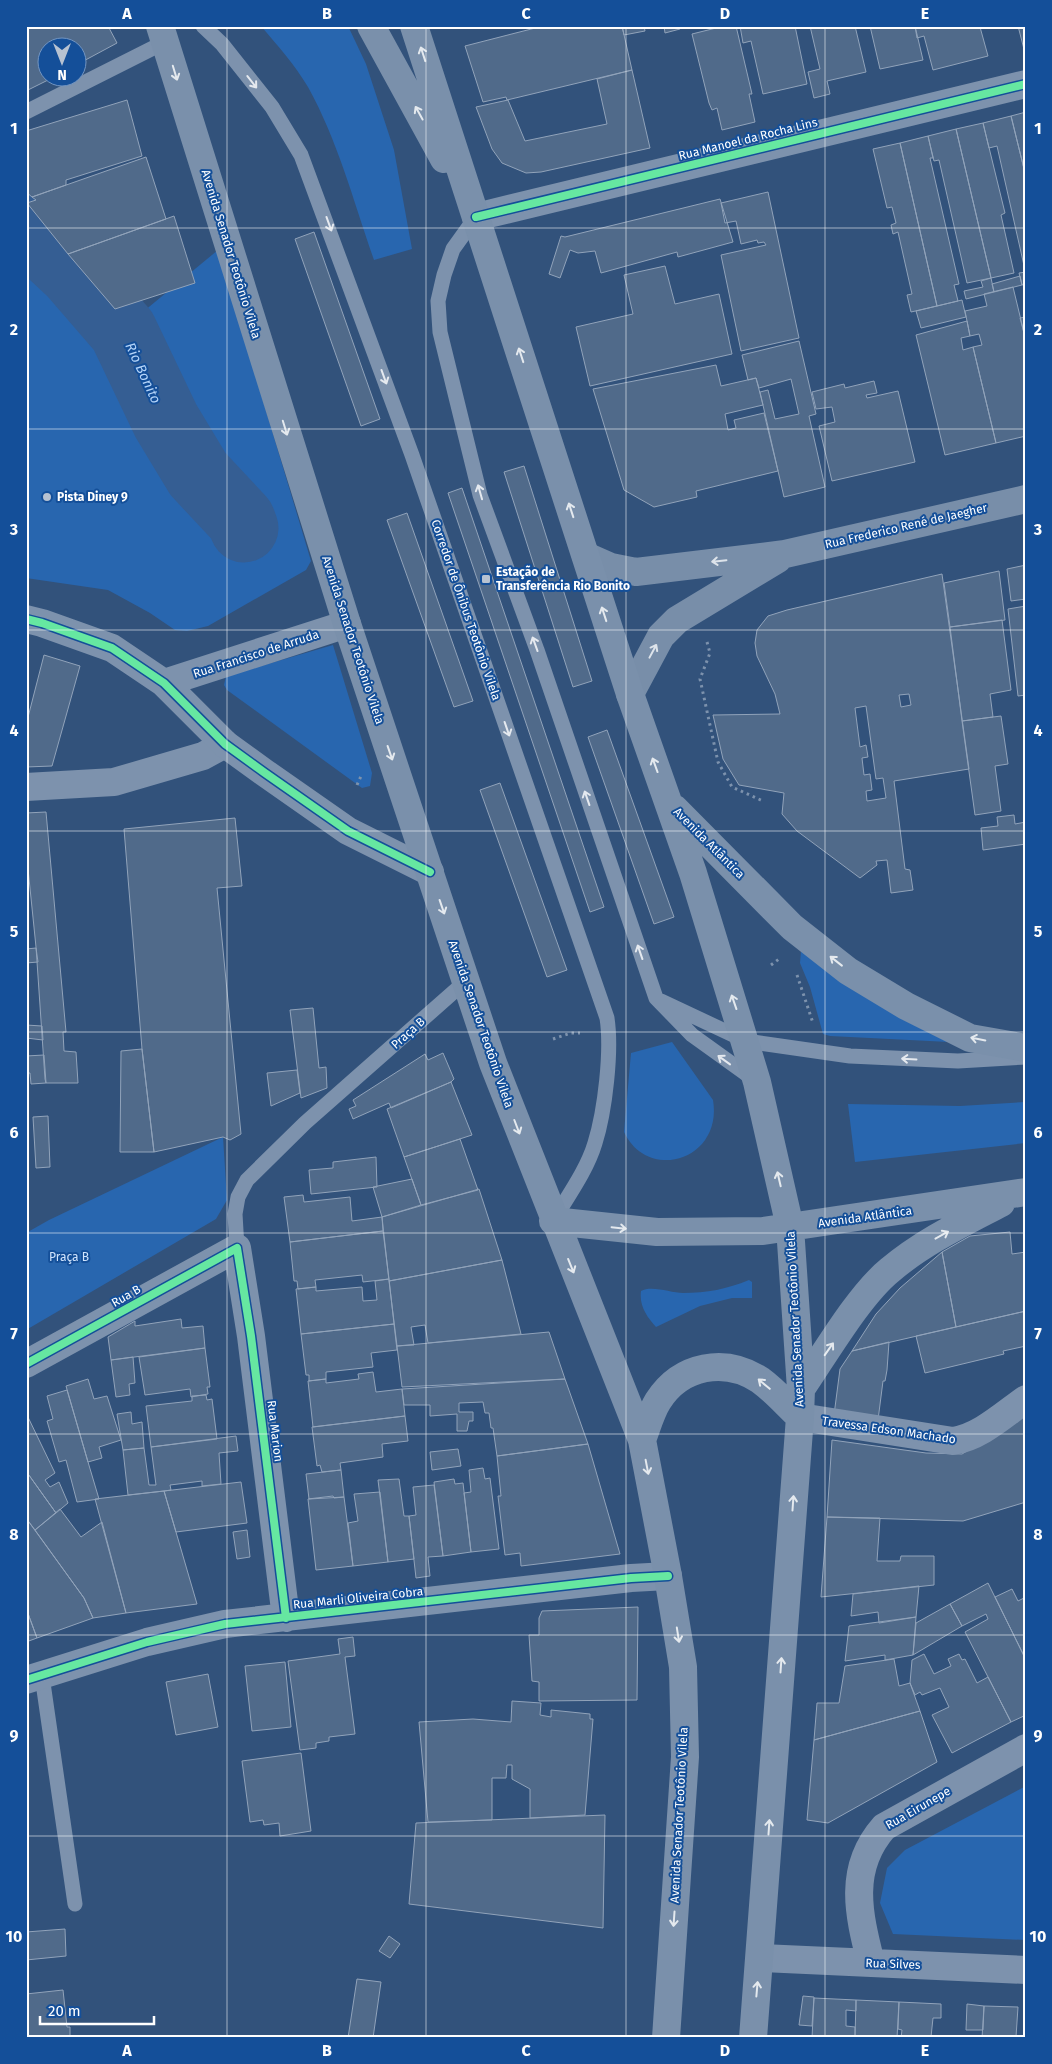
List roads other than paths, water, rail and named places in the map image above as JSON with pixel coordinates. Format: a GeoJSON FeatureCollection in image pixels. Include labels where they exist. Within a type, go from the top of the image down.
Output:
{"type":"FeatureCollection","features":[{"type":"Feature","properties":{"kind":"main road"},"geometry":{"type":"LineString","coordinates":[[371,26],[476,217]]}},
{"type":"Feature","properties":{"kind":"main road","name":"Avenida Senador Teotônio Vilela"},"geometry":{"type":"LineString","coordinates":[[414,26],[630,694],[670,804],[746,1040],[790,1227],[801,1389],[800,1417],[753,2038]]}},
{"type":"Feature","properties":{"kind":"main road","name":"Avenida Senador Teotônio Vilela"},"geometry":{"type":"LineString","coordinates":[[163,34],[347,624],[502,1090],[642,1440],[668,1576],[683,1668],[685,1757],[666,2038]]}},
{"type":"Feature","properties":{"kind":"main road","name":"Rua Frederico René de Jaegher"},"geometry":{"type":"LineString","coordinates":[[586,556],[611,566],[636,572],[785,554],[1026,499]]}},
{"type":"Feature","properties":{"kind":"main road","name":"Rua Frederico René de Jaegher"},"geometry":{"type":"LineString","coordinates":[[630,694],[661,636],[677,620],[785,554]]}},
{"type":"Feature","properties":{"kind":"main road","name":"Avenida Atlântica"},"geometry":{"type":"LineString","coordinates":[[670,804],[792,927],[848,971],[906,1006],[970,1038],[1026,1048]]}},
{"type":"Feature","properties":{"kind":"main road","name":"Avenida Atlântica"},"geometry":{"type":"LineString","coordinates":[[553,1221],[657,1232],[763,1231],[1022,1193]]}},
{"type":"Feature","properties":{"kind":"main road"},"geometry":{"type":"LineString","coordinates":[[801,1389],[861,1302],[888,1271],[925,1244],[1022,1193]]}},
{"type":"Feature","properties":{"kind":"main road"},"geometry":{"type":"LineString","coordinates":[[642,1440],[658,1400],[684,1374],[712,1366],[738,1370],[760,1380],[800,1417]]}},
{"type":"Feature","properties":{"kind":"street","name":"Rua Manoel da Rocha Lins"},"geometry":{"type":"LineString","coordinates":[[476,217],[1026,84]]}},
{"type":"Feature","properties":{"kind":"street"},"geometry":{"type":"LineString","coordinates":[[26,620],[42,623],[112,648],[164,684],[225,744],[348,831],[430,872]]}},
{"type":"Feature","properties":{"kind":"street","name":"Rua Francisco de Arruda"},"geometry":{"type":"LineString","coordinates":[[164,684],[347,624]]}},
{"type":"Feature","properties":{"kind":"street"},"geometry":{"type":"LineString","coordinates":[[26,787],[114,782],[204,756],[225,744]]}},
{"type":"Feature","properties":{"kind":"street","name":"Rua B"},"geometry":{"type":"LineString","coordinates":[[26,1364],[237,1248]]}},
{"type":"Feature","properties":{"kind":"street","name":"Rua Marion"},"geometry":{"type":"LineString","coordinates":[[237,1248],[251,1336],[286,1618]]}},
{"type":"Feature","properties":{"kind":"street","name":"Travessa Edson Machado"},"geometry":{"type":"LineString","coordinates":[[800,1417],[953,1441],[969,1438],[980,1432],[1026,1399]]}},
{"type":"Feature","properties":{"kind":"street","name":"Rua Marli Oliveira Cobra"},"geometry":{"type":"LineString","coordinates":[[34,1678],[147,1642],[225,1624],[631,1578],[668,1576]]}},
{"type":"Feature","properties":{"kind":"street","name":"Rua Eirunepe"},"geometry":{"type":"LineString","coordinates":[[871,1963],[858,1899],[860,1876],[873,1839],[884,1827],[1026,1748]]}},
{"type":"Feature","properties":{"kind":"street","name":"Rua Silves"},"geometry":{"type":"LineString","coordinates":[[760,1958],[1026,1970]]}},
{"type":"Feature","properties":{"kind":"lane","name":"Corredor de Ônibus Teotônio Vilela"},"geometry":{"type":"LineString","coordinates":[[203,26],[222,44],[272,107],[301,155],[412,455],[607,1018],[610,1034],[595,1144],[553,1221]]}},
{"type":"Feature","properties":{"kind":"lane"},"geometry":{"type":"LineString","coordinates":[[26,112],[163,34]]}},
{"type":"Feature","properties":{"kind":"lane"},"geometry":{"type":"LineString","coordinates":[[476,217],[452,249],[438,301],[440,332],[480,495],[537,650],[656,998],[692,1036],[757,1082]]}},
{"type":"Feature","properties":{"kind":"lane","name":"Praça B"},"geometry":{"type":"LineString","coordinates":[[237,1248],[238,1197],[246,1180],[298,1129],[466,980]]}},
{"type":"Feature","properties":{"kind":"lane"},"geometry":{"type":"LineString","coordinates":[[656,998],[746,1040],[850,1056],[958,1061],[1026,1057]]}},
{"type":"Feature","properties":{"kind":"lane"},"geometry":{"type":"LineString","coordinates":[[34,1678],[75,1904]]}},
{"type":"Feature","properties":{"kind":"waterway","name":"Rio Bonito"},"geometry":{"type":"LineString","coordinates":[[26,229],[72,272],[123,331],[166,421],[198,474],[241,520],[244,528]]}},
{"type":"Feature","properties":{"kind":"place","name":"Pista Diney 9"},"geometry":{"type":"Point","coordinates":[47,497]}},
{"type":"Feature","properties":{"kind":"place","name":"Estação de Transferência Rio Bonito"},"geometry":{"type":"Point","coordinates":[486,579]}}]}
